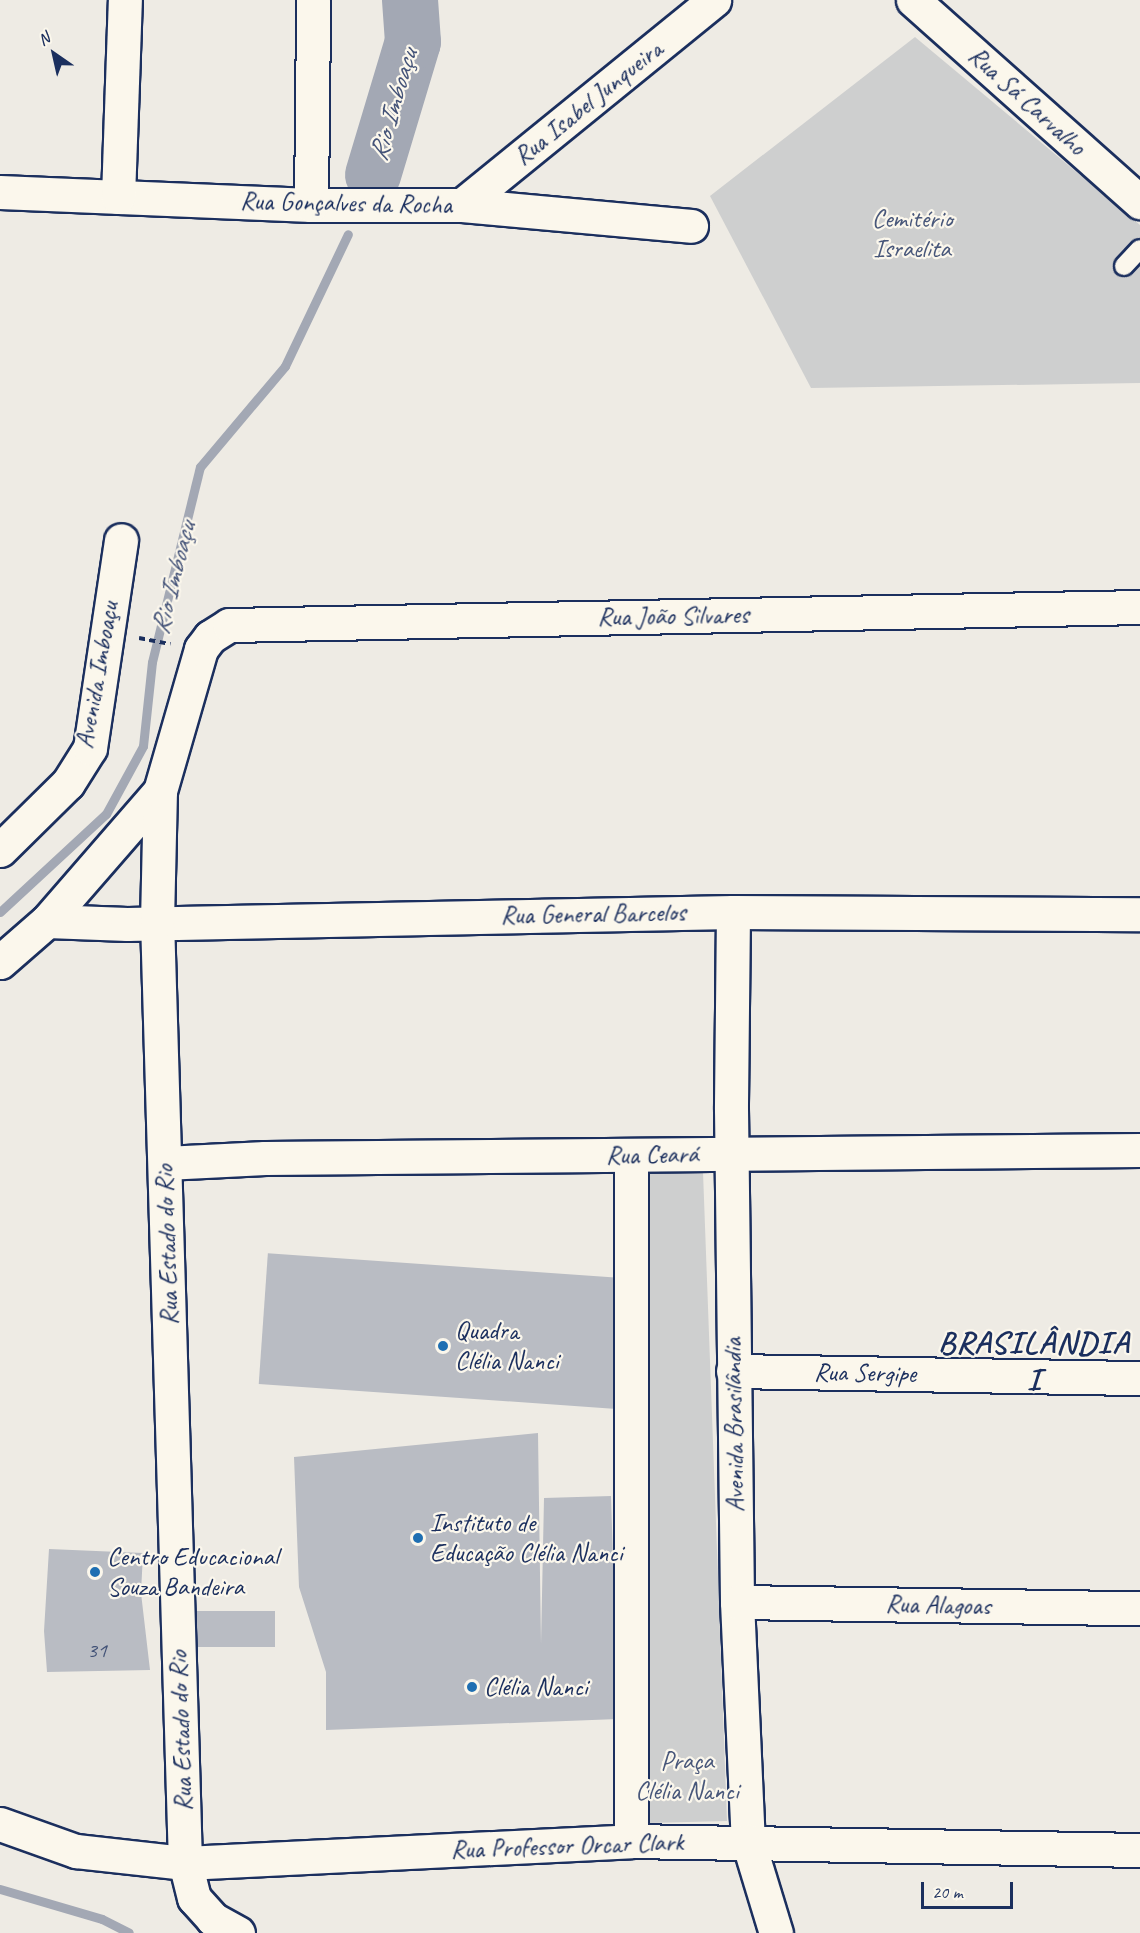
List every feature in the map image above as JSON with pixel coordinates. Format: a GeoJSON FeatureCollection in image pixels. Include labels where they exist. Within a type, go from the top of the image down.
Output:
{"type":"FeatureCollection","features":[{"type":"Feature","properties":{"kind":"street"},"geometry":{"type":"LineString","coordinates":[[118,197],[125,0]]}},
{"type":"Feature","properties":{"kind":"street"},"geometry":{"type":"LineString","coordinates":[[311,204],[313,0]]}},
{"type":"Feature","properties":{"kind":"street","name":"Rua Isabel Junqueira"},"geometry":{"type":"LineString","coordinates":[[462,205],[714,0]]}},
{"type":"Feature","properties":{"kind":"street","name":"Rua Sá Carvalho"},"geometry":{"type":"LineString","coordinates":[[913,0],[1140,202]]}},
{"type":"Feature","properties":{"kind":"street","name":"Rua Gonçalves da Rocha"},"geometry":{"type":"LineString","coordinates":[[0,192],[311,204],[462,205],[691,226]]}},
{"type":"Feature","properties":{"kind":"street","name":"Avenida Imboaçu"},"geometry":{"type":"LineString","coordinates":[[0,850],[68,783],[90,748],[121,540]]}},
{"type":"Feature","properties":{"kind":"street","name":"Rua João Silvares"},"geometry":{"type":"LineString","coordinates":[[206,643],[229,625],[1140,607]]}},
{"type":"Feature","properties":{"kind":"street","name":"Rua Estado do Rio"},"geometry":{"type":"LineString","coordinates":[[206,643],[159,790],[157,922],[185,1863],[194,1898],[213,1919],[238,1933]]}},
{"type":"Feature","properties":{"kind":"street"},"geometry":{"type":"LineString","coordinates":[[0,962],[47,921],[159,790]]}},
{"type":"Feature","properties":{"kind":"street","name":"Rua General Barcelos"},"geometry":{"type":"LineString","coordinates":[[47,921],[157,922],[733,912],[1140,914]]}},
{"type":"Feature","properties":{"kind":"street","name":"Avenida Brasilândia"},"geometry":{"type":"LineString","coordinates":[[733,912],[733,1371],[737,1602],[748,1841],[776,1933]]}},
{"type":"Feature","properties":{"kind":"street","name":"Rua Ceará"},"geometry":{"type":"LineString","coordinates":[[165,1162],[1140,1150]]}},
{"type":"Feature","properties":{"kind":"street"},"geometry":{"type":"LineString","coordinates":[[631,1841],[632,1156]]}},
{"type":"Feature","properties":{"kind":"street","name":"Rua Sergipe"},"geometry":{"type":"LineString","coordinates":[[733,1371],[1140,1378]]}},
{"type":"Feature","properties":{"kind":"street","name":"Rua Alagoas"},"geometry":{"type":"LineString","coordinates":[[737,1602],[1140,1608]]}},
{"type":"Feature","properties":{"kind":"street","name":"Rua Professor Orcar Clark"},"geometry":{"type":"LineString","coordinates":[[0,1824],[76,1851],[185,1863],[631,1841],[748,1841],[1140,1850]]}},
{"type":"Feature","properties":{"kind":"lane"},"geometry":{"type":"LineString","coordinates":[[1124,266],[1140,249]]}},
{"type":"Feature","properties":{"kind":"path"},"geometry":{"type":"LineString","coordinates":[[106,632],[206,643]]}},
{"type":"Feature","properties":{"kind":"green space","name":"Cemitério Israelita"},"geometry":{"type":"Polygon","coordinates":[[[915,37],[1140,225],[1140,383],[811,388],[710,196],[915,37]]]}},
{"type":"Feature","properties":{"kind":"green space","name":"Praça Clélia Nanci"},"geometry":{"type":"Polygon","coordinates":[[[648,1171],[703,1172],[727,1821],[649,1823],[648,1171]]]}},
{"type":"Feature","properties":{"kind":"building","name":"Quadra Clélia Nanci"},"geometry":{"type":"Polygon","coordinates":[[[268,1253],[622,1278],[613,1409],[259,1384],[268,1253]]]}},
{"type":"Feature","properties":{"kind":"building","name":"Instituto de Educação Clélia Nanci"},"geometry":{"type":"Polygon","coordinates":[[[538,1433],[541,1644],[544,1498],[611,1496],[618,1719],[326,1730],[326,1672],[299,1587],[294,1457],[538,1433]]]}},
{"type":"Feature","properties":{"kind":"building"},"geometry":{"type":"Polygon","coordinates":[[[49,1549],[143,1553],[141,1593],[150,1670],[47,1672],[44,1631],[49,1549]]]}},
{"type":"Feature","properties":{"kind":"building"},"geometry":{"type":"Polygon","coordinates":[[[183,1611],[275,1611],[275,1647],[183,1647],[183,1611]]]}},
{"type":"Feature","properties":{"kind":"waterway","name":"Rio Imboaçu"},"geometry":{"type":"LineString","coordinates":[[373,175],[413,42],[410,0]]}},
{"type":"Feature","properties":{"kind":"waterway","name":"Rio Imboaçu"},"geometry":{"type":"LineString","coordinates":[[0,912],[106,814],[143,746],[152,662],[200,467],[285,366],[348,234]]}},
{"type":"Feature","properties":{"kind":"waterway","name":"Rio Imboaçu"},"geometry":{"type":"LineString","coordinates":[[0,1889],[102,1919],[129,1933]]}},
{"type":"Feature","properties":{"kind":"place","name":"Quadra Clélia Nanci"},"geometry":{"type":"Point","coordinates":[443,1346]}},
{"type":"Feature","properties":{"kind":"place","name":"Instituto de Educação Clélia Nanci"},"geometry":{"type":"Point","coordinates":[418,1538]}},
{"type":"Feature","properties":{"kind":"place","name":"Centro Educacional Souza Bandeira"},"geometry":{"type":"Point","coordinates":[95,1572]}},
{"type":"Feature","properties":{"kind":"place","name":"Clélia Nanci"},"geometry":{"type":"Point","coordinates":[472,1687]}},
{"type":"Feature","properties":{"kind":"district","name":"BRASILÂNDIA I"},"geometry":{"type":"Point","coordinates":[1034,1362]}}]}
